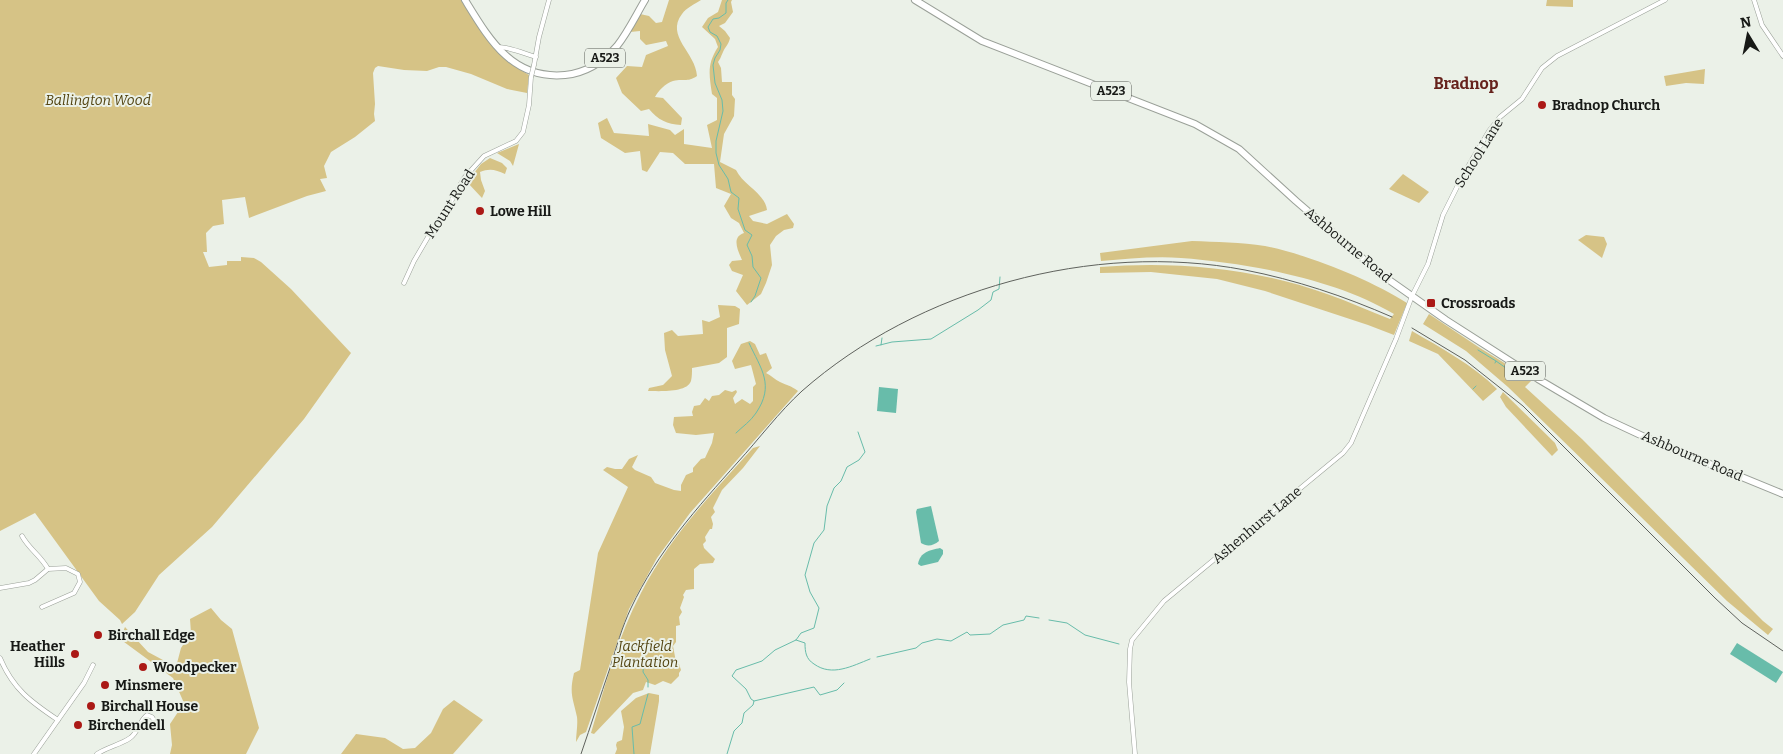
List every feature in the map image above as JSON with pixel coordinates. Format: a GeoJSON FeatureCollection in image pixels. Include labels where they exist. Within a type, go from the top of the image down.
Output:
{"type":"FeatureCollection","features":[{"type":"Feature","properties":{"kind":"highway","name":"A523"},"geometry":{"type":"LineString","coordinates":[[465,0],[479,24],[516,64],[533,72],[558,75],[581,72],[600,62],[618,45],[645,0]]}},
{"type":"Feature","properties":{"kind":"highway","name":"Ashbourne Road"},"geometry":{"type":"LineString","coordinates":[[915,0],[982,41],[1195,124],[1239,149],[1375,269],[1446,320],[1538,379],[1604,418],[1689,456],[1783,494]]}},
{"type":"Feature","properties":{"kind":"street","name":"Mount Road"},"geometry":{"type":"LineString","coordinates":[[404,283],[430,232],[443,216],[464,178],[484,156],[516,141],[523,132],[529,105],[531,77],[549,0]]}},
{"type":"Feature","properties":{"kind":"street","name":"School Lane"},"geometry":{"type":"LineString","coordinates":[[1412,296],[1428,264],[1443,215],[1489,131],[1500,117],[1522,99],[1542,68],[1558,56],[1665,0]]}},
{"type":"Feature","properties":{"kind":"street"},"geometry":{"type":"LineString","coordinates":[[1754,0],[1762,25],[1783,56]]}},
{"type":"Feature","properties":{"kind":"street"},"geometry":{"type":"LineString","coordinates":[[501,47],[536,57]]}},
{"type":"Feature","properties":{"kind":"street","name":"Ashenhurst Lane"},"geometry":{"type":"LineString","coordinates":[[1135,754],[1129,682],[1132,640],[1164,601],[1344,453],[1351,443],[1370,401],[1412,296]]}},
{"type":"Feature","properties":{"kind":"street"},"geometry":{"type":"LineString","coordinates":[[22,536],[29,546],[43,559],[48,570]]}},
{"type":"Feature","properties":{"kind":"street"},"geometry":{"type":"LineString","coordinates":[[0,588],[29,583],[48,570],[71,569],[78,574],[80,582],[74,593],[42,607]]}},
{"type":"Feature","properties":{"kind":"street"},"geometry":{"type":"LineString","coordinates":[[0,658],[13,682],[26,698],[58,720]]}},
{"type":"Feature","properties":{"kind":"street"},"geometry":{"type":"LineString","coordinates":[[34,754],[84,683],[93,665]]}},
{"type":"Feature","properties":{"kind":"street"},"geometry":{"type":"LineString","coordinates":[[97,754],[131,737],[145,716],[149,715],[152,717],[157,725]]}},
{"type":"Feature","properties":{"kind":"green space","name":"Ballington Wood"},"geometry":{"type":"Polygon","coordinates":[[[0,0],[461,0],[482,33],[498,51],[517,68],[529,75],[527,93],[507,89],[471,74],[446,67],[427,71],[378,66],[373,73],[375,121],[355,137],[331,152],[324,166],[327,178],[320,179],[326,191],[307,196],[249,218],[245,197],[222,200],[224,224],[213,226],[206,233],[207,252],[203,252],[209,267],[227,265],[227,261],[241,261],[241,257],[254,258],[261,262],[291,289],[351,353],[304,419],[212,527],[159,575],[135,612],[122,624],[99,601],[35,513],[0,531],[0,0]]]}},
{"type":"Feature","properties":{"kind":"green space"},"geometry":{"type":"Polygon","coordinates":[[[669,0],[701,0],[682,14],[677,30],[692,60],[697,76],[670,82],[655,97],[663,98],[682,118],[681,125],[663,121],[649,109],[641,111],[622,93],[616,78],[627,66],[642,67],[646,55],[668,46],[666,41],[646,45],[640,39],[640,31],[630,32],[640,14],[649,16],[656,23],[662,22],[669,0]]]}},
{"type":"Feature","properties":{"kind":"green space"},"geometry":{"type":"Polygon","coordinates":[[[722,0],[732,0],[733,12],[725,23],[719,26],[730,38],[718,62],[721,68],[722,82],[732,82],[732,95],[735,99],[734,116],[724,134],[720,162],[736,170],[765,204],[767,210],[749,216],[753,221],[767,224],[787,214],[794,224],[793,228],[784,230],[776,236],[770,245],[772,265],[766,283],[761,294],[747,305],[736,291],[743,275],[732,271],[729,265],[732,261],[742,260],[737,249],[737,241],[740,235],[744,233],[739,223],[731,218],[724,206],[731,194],[716,188],[714,164],[685,164],[673,153],[660,152],[647,172],[642,170],[640,151],[625,153],[601,138],[598,123],[607,118],[614,133],[649,136],[648,124],[670,130],[675,135],[684,129],[684,144],[712,148],[707,125],[717,120],[717,98],[712,94],[710,64],[718,47],[715,39],[702,27],[708,18],[718,12],[722,0]]]}},
{"type":"Feature","properties":{"kind":"green space"},"geometry":{"type":"Polygon","coordinates":[[[1547,0],[1573,0],[1573,7],[1546,6],[1547,0]]]}},
{"type":"Feature","properties":{"kind":"green space"},"geometry":{"type":"Polygon","coordinates":[[[1705,69],[1704,84],[1686,83],[1666,86],[1664,76],[1705,69]]]}},
{"type":"Feature","properties":{"kind":"green space"},"geometry":{"type":"Polygon","coordinates":[[[519,144],[513,166],[510,161],[497,153],[519,144]]]}},
{"type":"Feature","properties":{"kind":"green space"},"geometry":{"type":"Polygon","coordinates":[[[490,158],[502,163],[507,168],[505,174],[493,170],[480,172],[485,191],[482,198],[467,182],[481,164],[490,158]]]}},
{"type":"Feature","properties":{"kind":"green space"},"geometry":{"type":"Polygon","coordinates":[[[1403,174],[1429,192],[1419,203],[1389,189],[1403,174]]]}},
{"type":"Feature","properties":{"kind":"green space"},"geometry":{"type":"Polygon","coordinates":[[[1586,235],[1604,237],[1607,244],[1602,258],[1578,240],[1586,235]]]}},
{"type":"Feature","properties":{"kind":"green space"},"geometry":{"type":"Polygon","coordinates":[[[1192,241],[1265,246],[1300,255],[1375,285],[1407,303],[1394,335],[1265,291],[1217,279],[1151,272],[1100,273],[1100,267],[1129,265],[1186,266],[1244,272],[1300,285],[1390,319],[1394,314],[1346,291],[1319,282],[1263,269],[1207,260],[1171,257],[1101,261],[1100,253],[1192,241]]]}},
{"type":"Feature","properties":{"kind":"green space"},"geometry":{"type":"Polygon","coordinates":[[[718,305],[735,306],[740,309],[739,324],[727,328],[727,357],[719,363],[692,368],[691,381],[684,388],[672,391],[648,391],[649,388],[663,385],[672,376],[665,350],[664,333],[672,330],[678,336],[703,334],[702,320],[709,322],[720,317],[718,305]]]}},
{"type":"Feature","properties":{"kind":"green space"},"geometry":{"type":"Polygon","coordinates":[[[1429,314],[1532,380],[1525,387],[1582,439],[1773,629],[1768,635],[1727,601],[1508,387],[1466,351],[1423,324],[1429,314]]]}},
{"type":"Feature","properties":{"kind":"green space"},"geometry":{"type":"Polygon","coordinates":[[[1412,331],[1467,365],[1497,389],[1483,401],[1438,354],[1409,341],[1412,331]]]}},
{"type":"Feature","properties":{"kind":"green space"},"geometry":{"type":"Polygon","coordinates":[[[750,341],[755,344],[760,355],[766,353],[772,368],[766,373],[798,391],[690,513],[657,558],[629,609],[586,732],[580,735],[576,742],[577,717],[572,696],[572,686],[574,673],[580,670],[598,553],[628,487],[603,470],[607,467],[622,469],[629,459],[638,455],[632,467],[635,470],[651,477],[655,483],[681,491],[681,485],[686,475],[693,472],[693,468],[701,459],[705,458],[712,443],[714,433],[696,435],[676,433],[673,425],[674,417],[693,416],[694,406],[700,405],[705,398],[709,401],[712,396],[719,395],[725,390],[732,392],[736,390],[737,392],[733,398],[735,404],[742,399],[750,404],[753,401],[753,387],[756,384],[751,365],[735,369],[732,361],[741,344],[750,341]]]}},
{"type":"Feature","properties":{"kind":"green space"},"geometry":{"type":"Polygon","coordinates":[[[1503,392],[1555,443],[1558,450],[1552,456],[1506,407],[1500,397],[1503,392]]]}},
{"type":"Feature","properties":{"kind":"green space","name":"Jackfield Plantation"},"geometry":{"type":"Polygon","coordinates":[[[760,446],[743,468],[722,490],[713,508],[715,512],[711,517],[712,529],[710,529],[705,537],[706,541],[703,544],[704,548],[715,559],[713,563],[700,564],[694,569],[694,589],[686,590],[683,595],[680,608],[682,612],[679,617],[680,625],[676,626],[676,642],[673,646],[676,662],[681,670],[679,676],[671,684],[663,681],[655,685],[646,682],[643,690],[633,693],[594,734],[591,733],[625,626],[652,573],[678,535],[707,499],[753,448],[760,446]]]}},
{"type":"Feature","properties":{"kind":"green space"},"geometry":{"type":"Polygon","coordinates":[[[211,608],[232,629],[259,728],[246,754],[170,754],[172,745],[170,724],[184,703],[173,678],[120,639],[125,627],[148,652],[176,667],[181,648],[191,633],[190,619],[211,608]]]}},
{"type":"Feature","properties":{"kind":"green space"},"geometry":{"type":"Polygon","coordinates":[[[649,693],[659,695],[650,754],[615,754],[617,742],[622,740],[624,727],[621,711],[636,698],[649,693]]]}},
{"type":"Feature","properties":{"kind":"green space"},"geometry":{"type":"Polygon","coordinates":[[[454,700],[483,720],[453,754],[341,754],[356,734],[385,738],[403,749],[415,748],[431,733],[443,709],[454,700]]]}},
{"type":"Feature","properties":{"kind":"water"},"geometry":{"type":"Polygon","coordinates":[[[879,387],[898,389],[896,413],[877,411],[879,387]]]}},
{"type":"Feature","properties":{"kind":"water"},"geometry":{"type":"Polygon","coordinates":[[[931,506],[939,541],[928,545],[921,543],[916,512],[917,509],[931,506]]]}},
{"type":"Feature","properties":{"kind":"water"},"geometry":{"type":"Polygon","coordinates":[[[940,548],[943,550],[943,554],[938,562],[921,566],[918,564],[923,554],[940,548]]]}},
{"type":"Feature","properties":{"kind":"water"},"geometry":{"type":"Polygon","coordinates":[[[1737,643],[1783,672],[1776,683],[1730,654],[1737,643]]]}},
{"type":"Feature","properties":{"kind":"waterway"},"geometry":{"type":"LineString","coordinates":[[728,0],[726,3],[726,13],[719,18],[713,19],[708,27],[710,32],[717,36],[721,44],[713,65],[715,83],[722,100],[723,111],[716,141],[716,153],[719,165],[728,179],[731,192],[739,198],[738,209],[745,230],[752,235],[747,245],[752,256],[753,267],[761,278],[751,302]]}},
{"type":"Feature","properties":{"kind":"waterway"},"geometry":{"type":"LineString","coordinates":[[876,346],[892,342],[931,339],[991,300],[993,292],[999,289],[1000,277]]}},
{"type":"Feature","properties":{"kind":"waterway"},"geometry":{"type":"LineString","coordinates":[[881,345],[882,338]]}},
{"type":"Feature","properties":{"kind":"waterway"},"geometry":{"type":"LineString","coordinates":[[736,433],[754,416],[765,394],[764,377],[749,343]]}},
{"type":"Feature","properties":{"kind":"waterway"},"geometry":{"type":"LineString","coordinates":[[1478,350],[1496,361]]}},
{"type":"Feature","properties":{"kind":"waterway"},"geometry":{"type":"LineString","coordinates":[[1495,363],[1496,361],[1513,373]]}},
{"type":"Feature","properties":{"kind":"waterway"},"geometry":{"type":"LineString","coordinates":[[1473,389],[1476,386]]}},
{"type":"Feature","properties":{"kind":"waterway"},"geometry":{"type":"LineString","coordinates":[[727,754],[734,731],[742,723],[744,713],[753,705],[754,701],[746,689],[732,676],[736,670],[762,661],[775,650],[796,640],[801,633],[814,628],[819,608],[810,592],[805,575],[814,543],[824,530],[827,506],[834,488],[841,481],[847,467],[859,460],[865,452],[858,432]]}},
{"type":"Feature","properties":{"kind":"waterway"},"geometry":{"type":"LineString","coordinates":[[877,657],[916,648],[922,643],[937,639],[951,641],[967,632],[970,635],[990,634],[1003,625],[1024,620],[1026,616],[1039,618]]}},
{"type":"Feature","properties":{"kind":"waterway"},"geometry":{"type":"LineString","coordinates":[[1049,620],[1067,623],[1085,635],[1119,644]]}},
{"type":"Feature","properties":{"kind":"waterway"},"geometry":{"type":"LineString","coordinates":[[646,640],[643,672],[648,680],[648,687]]}},
{"type":"Feature","properties":{"kind":"waterway"},"geometry":{"type":"LineString","coordinates":[[796,640],[805,643],[806,655],[811,662],[828,670],[842,669],[870,659]]}},
{"type":"Feature","properties":{"kind":"waterway"},"geometry":{"type":"LineString","coordinates":[[754,701],[814,687],[820,695],[837,690],[844,683]]}},
{"type":"Feature","properties":{"kind":"waterway"},"geometry":{"type":"LineString","coordinates":[[634,754],[632,727],[640,724],[648,694]]}},
{"type":"Feature","properties":{"kind":"railway"},"geometry":{"type":"LineString","coordinates":[[581,754],[628,615],[653,568],[679,531],[777,417],[802,391],[848,355],[899,325],[953,300],[1010,281],[1069,269],[1128,262],[1187,263],[1245,270],[1320,289],[1392,317]]}},
{"type":"Feature","properties":{"kind":"railway"},"geometry":{"type":"LineString","coordinates":[[1412,328],[1465,360],[1523,406],[1715,598],[1742,623],[1783,651]]}},
{"type":"Feature","properties":{"kind":"place","name":"Bradnop Church"},"geometry":{"type":"Point","coordinates":[1542,105]}},
{"type":"Feature","properties":{"kind":"place","name":"Lowe Hill"},"geometry":{"type":"Point","coordinates":[480,211]}},
{"type":"Feature","properties":{"kind":"place","name":"Crossroads"},"geometry":{"type":"Point","coordinates":[1431,303]}},
{"type":"Feature","properties":{"kind":"place","name":"Birchall Edge"},"geometry":{"type":"Point","coordinates":[98,635]}},
{"type":"Feature","properties":{"kind":"place","name":"Heather Hills"},"geometry":{"type":"Point","coordinates":[75,654]}},
{"type":"Feature","properties":{"kind":"place","name":"Woodpecker"},"geometry":{"type":"Point","coordinates":[143,667]}},
{"type":"Feature","properties":{"kind":"place","name":"Minsmere"},"geometry":{"type":"Point","coordinates":[105,685]}},
{"type":"Feature","properties":{"kind":"place","name":"Birchall House"},"geometry":{"type":"Point","coordinates":[91,706]}},
{"type":"Feature","properties":{"kind":"place","name":"Birchendell"},"geometry":{"type":"Point","coordinates":[78,725]}},
{"type":"Feature","properties":{"kind":"district","name":"Bradnop"},"geometry":{"type":"Point","coordinates":[1466,83]}}]}
